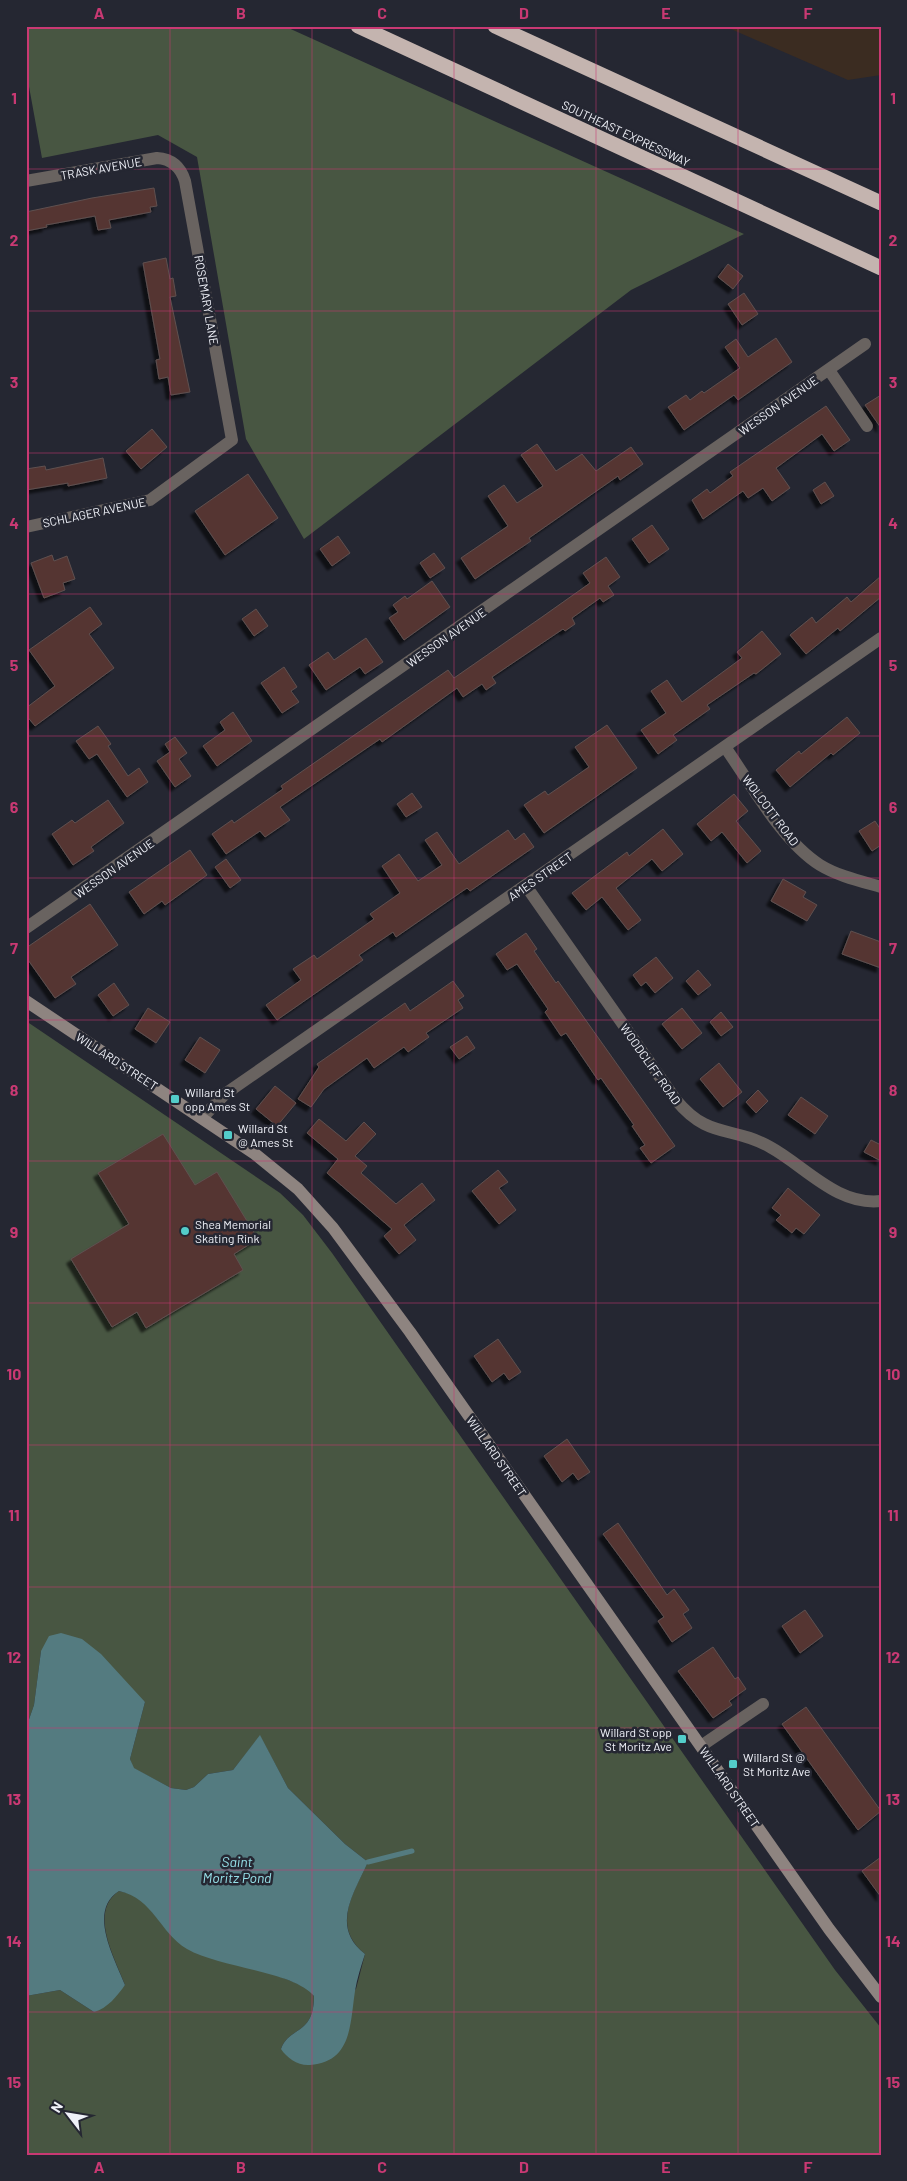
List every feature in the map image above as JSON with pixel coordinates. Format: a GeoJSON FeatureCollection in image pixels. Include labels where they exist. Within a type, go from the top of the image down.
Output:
{"type":"FeatureCollection","features":[{"type":"Feature","properties":{"kind":"highway","name":"SOUTHEAST EXPRESSWAY"},"geometry":{"type":"LineString","coordinates":[[358,26],[881,268]]}},
{"type":"Feature","properties":{"kind":"highway"},"geometry":{"type":"LineString","coordinates":[[382,26],[415,52]]}},
{"type":"Feature","properties":{"kind":"highway"},"geometry":{"type":"LineString","coordinates":[[495,26],[881,203]]}},
{"type":"Feature","properties":{"kind":"main road","name":"WILLARD STREET"},"geometry":{"type":"LineString","coordinates":[[26,1001],[202,1118],[284,1177],[310,1201],[333,1228],[410,1332],[834,1935],[881,1998]]}},
{"type":"Feature","properties":{"kind":"street","name":"TRASK AVENUE"},"geometry":{"type":"LineString","coordinates":[[26,181],[157,158],[175,164]]}},
{"type":"Feature","properties":{"kind":"street","name":"ROSEMARY LANE"},"geometry":{"type":"LineString","coordinates":[[175,164],[185,181],[232,440]]}},
{"type":"Feature","properties":{"kind":"street","name":"WESSON AVENUE"},"geometry":{"type":"LineString","coordinates":[[26,928],[865,344]]}},
{"type":"Feature","properties":{"kind":"street"},"geometry":{"type":"LineString","coordinates":[[829,370],[867,426]]}},
{"type":"Feature","properties":{"kind":"street","name":"SCHLAGER AVENUE"},"geometry":{"type":"LineString","coordinates":[[26,527],[150,500],[232,440]]}},
{"type":"Feature","properties":{"kind":"street","name":"AMES STREET"},"geometry":{"type":"LineString","coordinates":[[202,1118],[225,1094],[881,638]]}},
{"type":"Feature","properties":{"kind":"street","name":"WOLCOTT ROAD"},"geometry":{"type":"LineString","coordinates":[[725,747],[786,833],[802,851],[822,866],[839,874],[881,887]]}},
{"type":"Feature","properties":{"kind":"street","name":"WOODCLIFF ROAD"},"geometry":{"type":"LineString","coordinates":[[526,886],[676,1100],[689,1115],[713,1129],[748,1138],[769,1146],[848,1197],[881,1201]]}},
{"type":"Feature","properties":{"kind":"street"},"geometry":{"type":"LineString","coordinates":[[701,1746],[763,1704]]}},
{"type":"Feature","properties":{"kind":"shaded area"},"geometry":{"type":"Polygon","coordinates":[[[26,26],[284,26],[744,234],[631,290],[304,539],[246,439],[197,157],[158,135],[42,158],[26,70],[26,26]]]}},
{"type":"Feature","properties":{"kind":"shaded area"},"geometry":{"type":"Polygon","coordinates":[[[724,26],[881,26],[881,75],[848,80],[724,26]]]}},
{"type":"Feature","properties":{"kind":"shaded area"},"geometry":{"type":"Polygon","coordinates":[[[26,1021],[280,1193],[303,1215],[332,1253],[835,1970],[881,2028],[881,2155],[26,2155],[26,1996],[60,1990],[94,2012],[125,1985],[111,1949],[105,1923],[105,1911],[110,1900],[119,1891],[131,1894],[144,1902],[171,1935],[307,1987],[314,1996],[310,2018],[306,2024],[285,2042],[281,2049],[356,1989],[365,1954],[355,1944],[349,1933],[348,1910],[356,1886],[368,1862],[345,1844],[288,1788],[260,1736],[233,1770],[208,1774],[194,1787],[186,1790],[171,1788],[133,1768],[130,1759],[145,1702],[41,1651],[34,1705],[26,1728],[26,1021]]]}},
{"type":"Feature","properties":{"kind":"water","name":"Saint Moritz Pond"},"geometry":{"type":"Polygon","coordinates":[[[61,1633],[82,1639],[101,1654],[145,1702],[130,1759],[134,1768],[171,1788],[186,1790],[194,1787],[208,1774],[233,1770],[260,1735],[288,1788],[345,1844],[368,1862],[352,1898],[347,1921],[349,1933],[355,1944],[365,1954],[355,1991],[350,2028],[341,2049],[334,2057],[324,2062],[306,2065],[293,2061],[281,2049],[285,2042],[306,2024],[310,2018],[314,1996],[304,1988],[273,1975],[218,1961],[187,1949],[169,1934],[149,1908],[131,1895],[119,1891],[110,1900],[105,1910],[104,1923],[110,1949],[125,1985],[108,2005],[94,2012],[60,1990],[26,1996],[26,1728],[34,1705],[41,1651],[49,1636],[61,1633]]]}},
{"type":"Feature","properties":{"kind":"building"},"geometry":{"type":"Polygon","coordinates":[[[154,188],[157,206],[150,207],[151,212],[109,220],[111,228],[98,230],[95,216],[46,225],[47,227],[26,231],[26,212],[92,198],[154,188]]]}},
{"type":"Feature","properties":{"kind":"building"},"geometry":{"type":"Polygon","coordinates":[[[166,258],[170,279],[173,278],[176,296],[170,297],[190,392],[171,395],[168,377],[159,379],[156,360],[160,359],[143,263],[166,258]]]}},
{"type":"Feature","properties":{"kind":"building"},"geometry":{"type":"Polygon","coordinates":[[[728,264],[743,276],[733,289],[718,277],[728,264]]]}},
{"type":"Feature","properties":{"kind":"building"},"geometry":{"type":"Polygon","coordinates":[[[744,293],[758,314],[742,325],[728,304],[744,293]]]}},
{"type":"Feature","properties":{"kind":"building"},"geometry":{"type":"Polygon","coordinates":[[[776,338],[792,362],[738,400],[734,395],[684,430],[668,407],[686,395],[690,400],[702,391],[704,393],[740,368],[725,347],[736,339],[748,357],[776,338]]]}},
{"type":"Feature","properties":{"kind":"building"},"geometry":{"type":"Polygon","coordinates":[[[881,395],[881,428],[865,405],[881,395]]]}},
{"type":"Feature","properties":{"kind":"building"},"geometry":{"type":"Polygon","coordinates":[[[826,406],[850,440],[834,451],[822,434],[776,468],[790,488],[772,501],[763,488],[748,498],[743,491],[703,519],[692,500],[707,489],[710,493],[733,476],[730,472],[826,406]]]}},
{"type":"Feature","properties":{"kind":"building"},"geometry":{"type":"Polygon","coordinates":[[[152,429],[167,447],[141,469],[126,451],[152,429]]]}},
{"type":"Feature","properties":{"kind":"building"},"geometry":{"type":"Polygon","coordinates":[[[537,444],[556,471],[582,454],[596,471],[631,447],[643,464],[620,480],[618,476],[529,538],[531,541],[475,579],[461,558],[508,526],[488,496],[504,485],[517,503],[543,486],[521,455],[537,444]]]}},
{"type":"Feature","properties":{"kind":"building"},"geometry":{"type":"Polygon","coordinates":[[[103,458],[107,478],[68,486],[68,483],[26,490],[26,469],[45,466],[46,470],[103,458]]]}},
{"type":"Feature","properties":{"kind":"building"},"geometry":{"type":"Polygon","coordinates":[[[248,474],[278,518],[225,555],[195,511],[248,474]]]}},
{"type":"Feature","properties":{"kind":"building"},"geometry":{"type":"Polygon","coordinates":[[[825,482],[834,496],[821,504],[813,490],[825,482]]]}},
{"type":"Feature","properties":{"kind":"building"},"geometry":{"type":"Polygon","coordinates":[[[652,525],[669,549],[649,563],[632,539],[652,525]]]}},
{"type":"Feature","properties":{"kind":"building"},"geometry":{"type":"Polygon","coordinates":[[[338,536],[350,553],[332,566],[320,549],[338,536]]]}},
{"type":"Feature","properties":{"kind":"building"},"geometry":{"type":"Polygon","coordinates":[[[434,553],[445,568],[430,578],[420,563],[434,553]]]}},
{"type":"Feature","properties":{"kind":"building"},"geometry":{"type":"Polygon","coordinates":[[[52,555],[54,561],[67,556],[75,579],[63,583],[65,590],[44,598],[31,563],[52,555]]]}},
{"type":"Feature","properties":{"kind":"building"},"geometry":{"type":"Polygon","coordinates":[[[606,557],[620,577],[608,586],[614,595],[603,602],[600,598],[572,618],[575,624],[565,631],[563,629],[492,677],[496,683],[486,690],[482,684],[463,697],[457,688],[382,742],[380,739],[280,807],[290,820],[265,837],[260,831],[226,854],[212,834],[232,820],[234,823],[283,789],[281,786],[448,670],[454,678],[542,617],[590,583],[583,573],[606,557]]]}},
{"type":"Feature","properties":{"kind":"building"},"geometry":{"type":"Polygon","coordinates":[[[881,576],[881,597],[840,631],[838,628],[806,654],[790,635],[812,617],[816,623],[847,597],[851,602],[881,576]]]}},
{"type":"Feature","properties":{"kind":"building"},"geometry":{"type":"Polygon","coordinates":[[[432,581],[450,607],[404,640],[389,618],[398,612],[393,605],[405,596],[407,599],[432,581]]]}},
{"type":"Feature","properties":{"kind":"building"},"geometry":{"type":"Polygon","coordinates":[[[90,607],[102,624],[89,634],[114,668],[35,726],[26,715],[26,708],[55,686],[29,650],[90,607]]]}},
{"type":"Feature","properties":{"kind":"building"},"geometry":{"type":"Polygon","coordinates":[[[256,609],[268,626],[254,636],[242,619],[256,609]]]}},
{"type":"Feature","properties":{"kind":"building"},"geometry":{"type":"Polygon","coordinates":[[[762,631],[781,654],[756,674],[754,673],[707,705],[710,709],[673,735],[677,740],[658,754],[641,730],[666,713],[651,691],[667,680],[682,702],[742,658],[737,652],[762,631]]]}},
{"type":"Feature","properties":{"kind":"building"},"geometry":{"type":"Polygon","coordinates":[[[366,638],[383,662],[365,674],[360,667],[326,690],[309,665],[328,652],[334,660],[366,638]]]}},
{"type":"Feature","properties":{"kind":"building"},"geometry":{"type":"Polygon","coordinates":[[[284,667],[297,687],[291,691],[299,702],[282,713],[261,683],[284,667]]]}},
{"type":"Feature","properties":{"kind":"building"},"geometry":{"type":"Polygon","coordinates":[[[233,712],[252,741],[217,766],[203,746],[225,730],[220,722],[233,712]]]}},
{"type":"Feature","properties":{"kind":"building"},"geometry":{"type":"Polygon","coordinates":[[[847,717],[860,733],[833,755],[831,753],[790,787],[776,770],[799,751],[801,754],[847,717]]]}},
{"type":"Feature","properties":{"kind":"building"},"geometry":{"type":"Polygon","coordinates":[[[607,725],[637,768],[544,833],[524,805],[545,791],[548,795],[589,767],[575,747],[607,725]]]}},
{"type":"Feature","properties":{"kind":"building"},"geometry":{"type":"Polygon","coordinates":[[[98,726],[111,744],[108,746],[128,776],[139,768],[148,782],[127,797],[97,754],[89,759],[76,741],[98,726]]]}},
{"type":"Feature","properties":{"kind":"building"},"geometry":{"type":"Polygon","coordinates":[[[175,737],[187,753],[179,759],[191,776],[175,787],[157,761],[170,752],[165,744],[175,737]]]}},
{"type":"Feature","properties":{"kind":"building"},"geometry":{"type":"Polygon","coordinates":[[[412,793],[422,807],[406,817],[397,804],[412,793]]]}},
{"type":"Feature","properties":{"kind":"building"},"geometry":{"type":"Polygon","coordinates":[[[734,794],[748,811],[736,821],[761,851],[747,863],[722,832],[711,841],[697,824],[734,794]]]}},
{"type":"Feature","properties":{"kind":"building"},"geometry":{"type":"Polygon","coordinates":[[[108,800],[124,823],[91,847],[94,851],[73,865],[52,834],[72,820],[75,823],[108,800]]]}},
{"type":"Feature","properties":{"kind":"building"},"geometry":{"type":"Polygon","coordinates":[[[875,821],[881,830],[881,845],[872,851],[859,831],[875,821]]]}},
{"type":"Feature","properties":{"kind":"building"},"geometry":{"type":"Polygon","coordinates":[[[663,829],[683,854],[662,871],[652,859],[616,888],[641,920],[628,930],[602,897],[586,910],[572,893],[627,852],[629,856],[663,829]]]}},
{"type":"Feature","properties":{"kind":"building"},"geometry":{"type":"Polygon","coordinates":[[[508,830],[515,840],[524,833],[534,847],[470,891],[467,888],[396,937],[393,932],[359,955],[363,960],[277,1020],[266,1005],[301,980],[293,969],[314,955],[317,959],[374,919],[370,914],[400,893],[382,866],[399,854],[418,881],[442,865],[425,840],[437,832],[459,864],[508,830]]]}},
{"type":"Feature","properties":{"kind":"building"},"geometry":{"type":"Polygon","coordinates":[[[190,850],[207,875],[165,905],[162,901],[144,914],[129,892],[190,850]]]}},
{"type":"Feature","properties":{"kind":"building"},"geometry":{"type":"Polygon","coordinates":[[[226,859],[241,880],[230,888],[215,867],[226,859]]]}},
{"type":"Feature","properties":{"kind":"building"},"geometry":{"type":"Polygon","coordinates":[[[783,879],[806,892],[803,897],[817,905],[807,921],[771,901],[783,879]]]}},
{"type":"Feature","properties":{"kind":"building"},"geometry":{"type":"Polygon","coordinates":[[[90,904],[118,945],[71,977],[76,984],[55,998],[26,957],[26,948],[90,904]]]}},
{"type":"Feature","properties":{"kind":"building"},"geometry":{"type":"Polygon","coordinates":[[[851,931],[881,942],[881,968],[842,954],[851,931]]]}},
{"type":"Feature","properties":{"kind":"building"},"geometry":{"type":"Polygon","coordinates":[[[526,933],[537,949],[534,951],[556,983],[558,981],[675,1146],[651,1163],[640,1148],[645,1145],[632,1126],[634,1125],[601,1078],[598,1080],[566,1033],[561,1036],[545,1012],[548,1009],[517,964],[507,970],[496,954],[526,933]]]}},
{"type":"Feature","properties":{"kind":"building"},"geometry":{"type":"Polygon","coordinates":[[[656,957],[673,978],[655,993],[646,982],[641,986],[633,975],[656,957]]]}},
{"type":"Feature","properties":{"kind":"building"},"geometry":{"type":"Polygon","coordinates":[[[698,970],[711,985],[698,995],[686,981],[698,970]]]}},
{"type":"Feature","properties":{"kind":"building"},"geometry":{"type":"Polygon","coordinates":[[[453,981],[464,996],[458,1000],[463,1008],[426,1033],[429,1037],[408,1052],[404,1047],[374,1068],[367,1058],[324,1089],[311,1107],[298,1099],[319,1067],[317,1064],[405,1003],[410,1011],[453,981]]]}},
{"type":"Feature","properties":{"kind":"building"},"geometry":{"type":"Polygon","coordinates":[[[114,983],[129,1005],[113,1016],[98,995],[114,983]]]}},
{"type":"Feature","properties":{"kind":"building"},"geometry":{"type":"Polygon","coordinates":[[[148,1008],[170,1022],[156,1043],[135,1029],[148,1008]]]}},
{"type":"Feature","properties":{"kind":"building"},"geometry":{"type":"Polygon","coordinates":[[[682,1008],[702,1033],[682,1049],[662,1024],[682,1008]]]}},
{"type":"Feature","properties":{"kind":"building"},"geometry":{"type":"Polygon","coordinates":[[[721,1012],[733,1027],[721,1036],[710,1022],[721,1012]]]}},
{"type":"Feature","properties":{"kind":"building"},"geometry":{"type":"Polygon","coordinates":[[[467,1036],[475,1048],[459,1059],[450,1047],[467,1036]]]}},
{"type":"Feature","properties":{"kind":"building"},"geometry":{"type":"Polygon","coordinates":[[[200,1037],[220,1050],[205,1073],[185,1060],[200,1037]]]}},
{"type":"Feature","properties":{"kind":"building"},"geometry":{"type":"Polygon","coordinates":[[[719,1063],[742,1092],[723,1107],[700,1079],[719,1063]]]}},
{"type":"Feature","properties":{"kind":"building"},"geometry":{"type":"Polygon","coordinates":[[[275,1086],[296,1103],[277,1126],[256,1109],[275,1086]]]}},
{"type":"Feature","properties":{"kind":"building"},"geometry":{"type":"Polygon","coordinates":[[[758,1090],[768,1101],[756,1113],[746,1102],[758,1090]]]}},
{"type":"Feature","properties":{"kind":"building"},"geometry":{"type":"Polygon","coordinates":[[[801,1097],[828,1116],[815,1134],[788,1115],[801,1097]]]}},
{"type":"Feature","properties":{"kind":"building"},"geometry":{"type":"Polygon","coordinates":[[[319,1119],[346,1141],[364,1122],[376,1134],[355,1156],[367,1166],[361,1173],[396,1204],[422,1183],[435,1200],[404,1225],[416,1240],[399,1254],[384,1236],[392,1229],[327,1173],[338,1159],[307,1133],[319,1119]]]}},
{"type":"Feature","properties":{"kind":"building","name":"Shea Memorial Skating Rink"},"geometry":{"type":"Polygon","coordinates":[[[163,1134],[195,1185],[217,1172],[258,1239],[234,1254],[243,1270],[146,1328],[137,1312],[112,1327],[71,1259],[129,1224],[98,1173],[163,1134]]]}},
{"type":"Feature","properties":{"kind":"building"},"geometry":{"type":"Polygon","coordinates":[[[871,1140],[881,1145],[881,1161],[864,1152],[871,1140]]]}},
{"type":"Feature","properties":{"kind":"building"},"geometry":{"type":"Polygon","coordinates":[[[498,1170],[508,1182],[499,1188],[516,1210],[499,1224],[472,1191],[498,1170]]]}},
{"type":"Feature","properties":{"kind":"building"},"geometry":{"type":"Polygon","coordinates":[[[788,1188],[820,1215],[804,1234],[796,1228],[792,1233],[776,1220],[781,1215],[772,1208],[788,1188]]]}},
{"type":"Feature","properties":{"kind":"building"},"geometry":{"type":"Polygon","coordinates":[[[498,1339],[521,1372],[509,1380],[504,1373],[492,1382],[474,1356],[498,1339]]]}},
{"type":"Feature","properties":{"kind":"building"},"geometry":{"type":"Polygon","coordinates":[[[567,1439],[590,1472],[578,1480],[573,1473],[562,1482],[544,1456],[567,1439]]]}},
{"type":"Feature","properties":{"kind":"building"},"geometry":{"type":"Polygon","coordinates":[[[618,1523],[667,1595],[674,1589],[689,1610],[683,1614],[692,1628],[672,1642],[658,1621],[664,1617],[603,1534],[618,1523]]]}},
{"type":"Feature","properties":{"kind":"building"},"geometry":{"type":"Polygon","coordinates":[[[805,1610],[823,1636],[800,1653],[782,1626],[805,1610]]]}},
{"type":"Feature","properties":{"kind":"building"},"geometry":{"type":"Polygon","coordinates":[[[713,1647],[735,1679],[738,1677],[746,1689],[729,1701],[732,1705],[713,1718],[678,1671],[713,1647]]]}},
{"type":"Feature","properties":{"kind":"building"},"geometry":{"type":"Polygon","coordinates":[[[806,1707],[881,1811],[858,1830],[782,1724],[806,1707]]]}},
{"type":"Feature","properties":{"kind":"building"},"geometry":{"type":"Polygon","coordinates":[[[881,1857],[881,1897],[862,1871],[881,1857]]]}},
{"type":"Feature","properties":{"kind":"waterway"},"geometry":{"type":"LineString","coordinates":[[368,1862],[412,1851]]}},
{"type":"Feature","properties":{"kind":"place","name":"Willard St opp Ames St"},"geometry":{"type":"Point","coordinates":[175,1099]}},
{"type":"Feature","properties":{"kind":"place","name":"Willard St @ Ames St"},"geometry":{"type":"Point","coordinates":[228,1135]}},
{"type":"Feature","properties":{"kind":"place","name":"Shea Memorial Skating Rink"},"geometry":{"type":"Point","coordinates":[185,1231]}},
{"type":"Feature","properties":{"kind":"place","name":"Willard St opp St Moritz Ave"},"geometry":{"type":"Point","coordinates":[682,1739]}},
{"type":"Feature","properties":{"kind":"place","name":"Willard St @ St Moritz Ave"},"geometry":{"type":"Point","coordinates":[733,1764]}}]}
